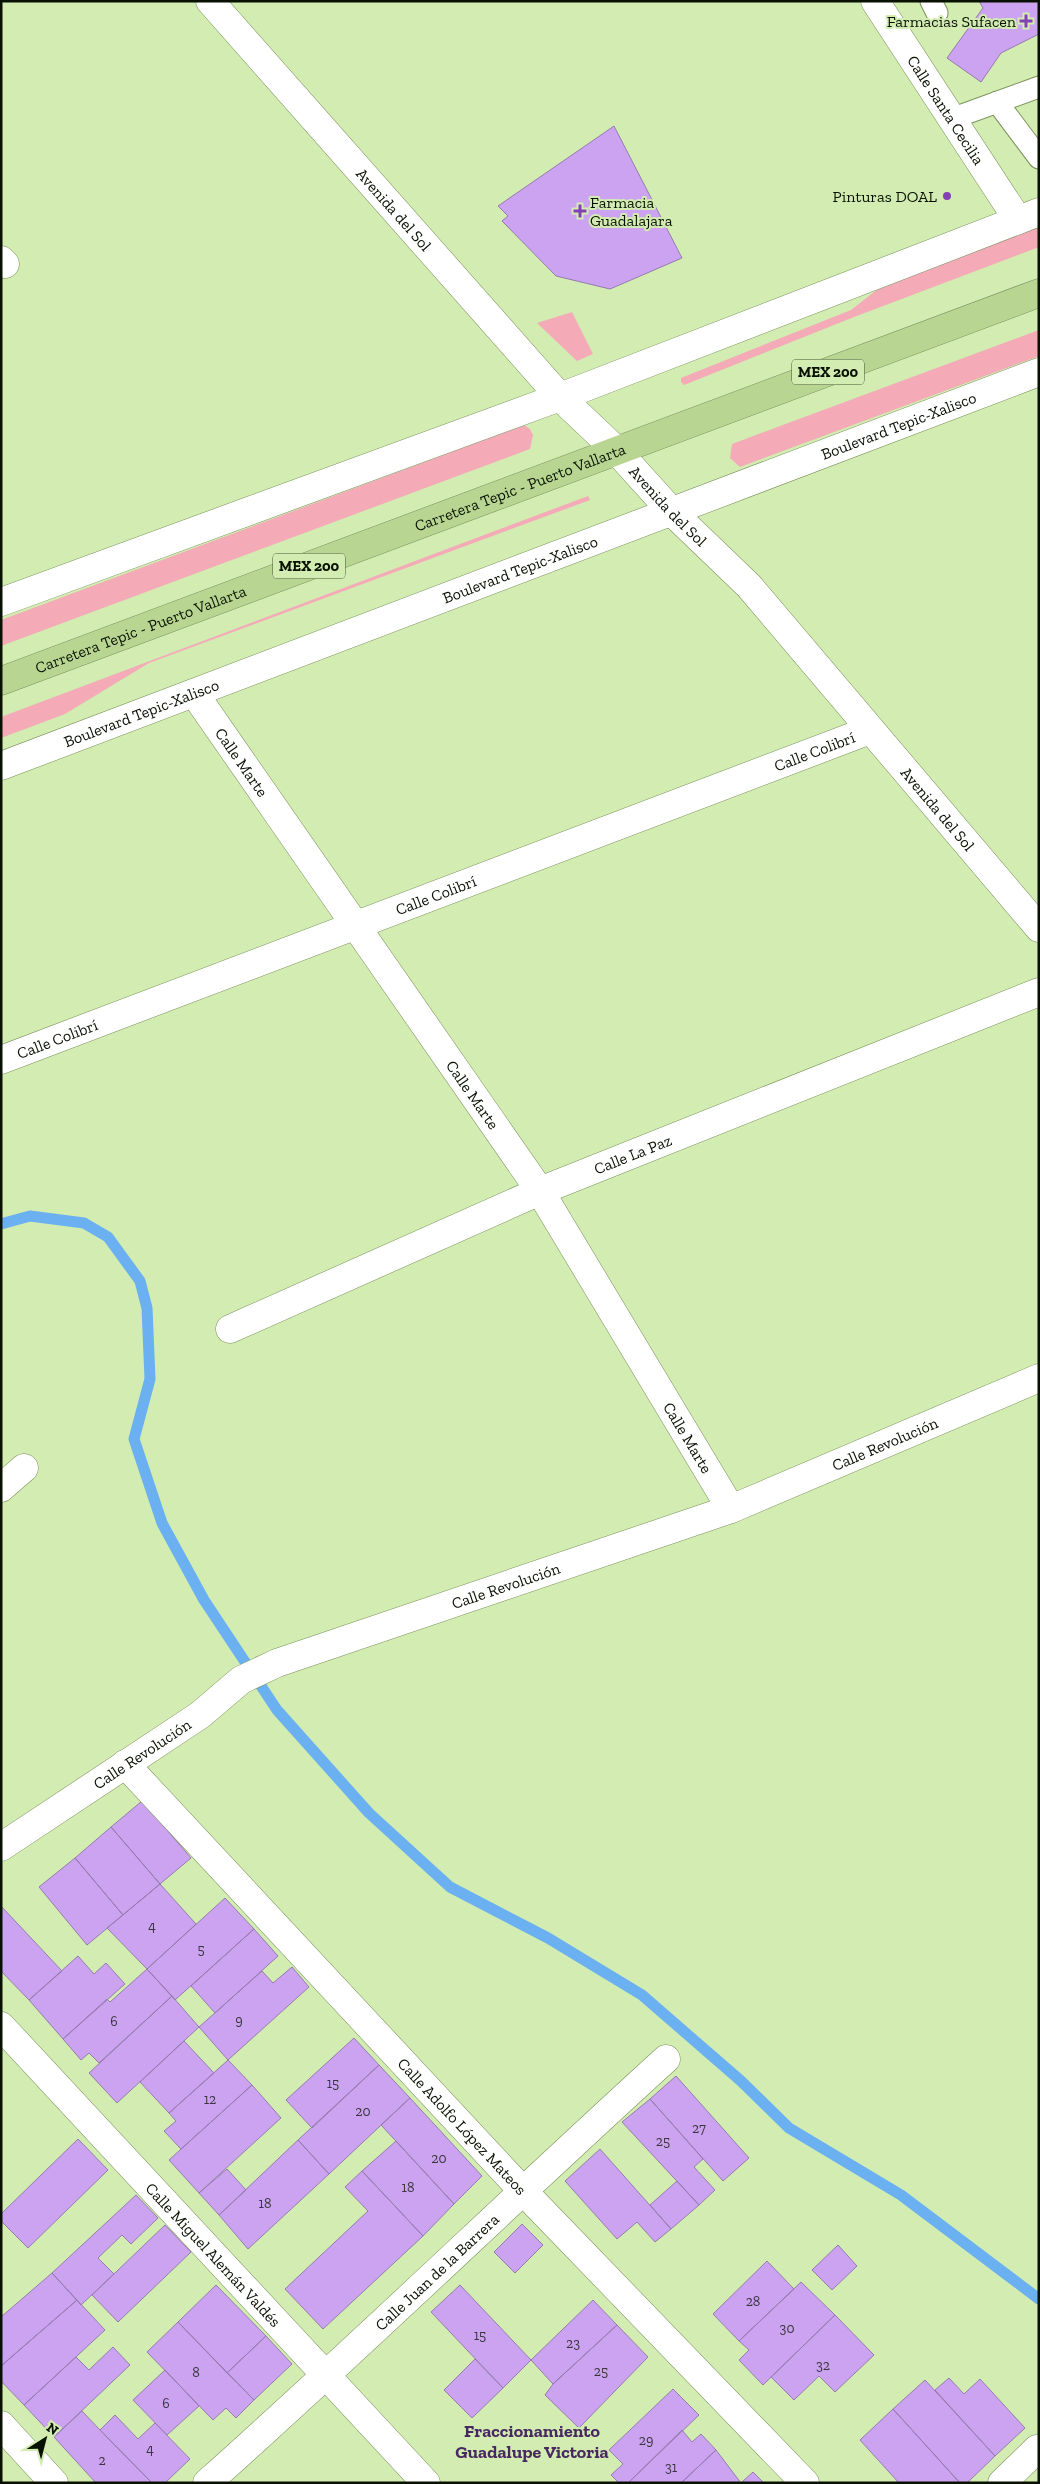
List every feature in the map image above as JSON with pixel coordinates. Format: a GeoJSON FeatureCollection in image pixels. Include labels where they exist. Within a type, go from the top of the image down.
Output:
{"type":"FeatureCollection","features":[{"type":"Feature","properties":{"kind":"highway","name":"Carretera Tepic - Puerto Vallarta"},"geometry":{"type":"LineString","coordinates":[[1,681],[1039,293]]}},
{"type":"Feature","properties":{"kind":"street","name":"Avenida del Sol"},"geometry":{"type":"LineString","coordinates":[[210,1],[560,396],[672,512],[749,586],[1039,928]]}},
{"type":"Feature","properties":{"kind":"street","name":"Calle Santa Cecilia"},"geometry":{"type":"LineString","coordinates":[[875,1],[951,119],[1028,216]]}},
{"type":"Feature","properties":{"kind":"street"},"geometry":{"type":"LineString","coordinates":[[1,602],[560,396],[1028,216]]}},
{"type":"Feature","properties":{"kind":"street","name":"Boulevard Tepic-Xalisco"},"geometry":{"type":"LineString","coordinates":[[1,766],[1039,372]]}},
{"type":"Feature","properties":{"kind":"street","name":"Calle Marte"},"geometry":{"type":"LineString","coordinates":[[194,693],[540,1192],[731,1509]]}},
{"type":"Feature","properties":{"kind":"street","name":"Calle Colibrí"},"geometry":{"type":"LineString","coordinates":[[1,1060],[356,927],[870,730]]}},
{"type":"Feature","properties":{"kind":"street","name":"Calle La Paz"},"geometry":{"type":"LineString","coordinates":[[230,1329],[540,1192],[1039,992]]}},
{"type":"Feature","properties":{"kind":"street","name":"Calle Revolución"},"geometry":{"type":"LineString","coordinates":[[1,1846],[200,1715],[241,1680],[277,1663],[731,1509],[1039,1378]]}},
{"type":"Feature","properties":{"kind":"street"},"geometry":{"type":"LineString","coordinates":[[1,1488],[24,1468]]}},
{"type":"Feature","properties":{"kind":"street","name":"Calle Adolfo López Mateos"},"geometry":{"type":"LineString","coordinates":[[125,1764],[522,2190],[805,2483]]}},
{"type":"Feature","properties":{"kind":"street","name":"Calle Miguel Alemán Valdés"},"geometry":{"type":"LineString","coordinates":[[1,2026],[426,2483]]}},
{"type":"Feature","properties":{"kind":"street","name":"Calle Juan de la Barrera"},"geometry":{"type":"LineString","coordinates":[[207,2483],[327,2376],[522,2190],[666,2059]]}},
{"type":"Feature","properties":{"kind":"street"},"geometry":{"type":"LineString","coordinates":[[1,2425],[54,2483]]}},
{"type":"Feature","properties":{"kind":"street"},"geometry":{"type":"LineString","coordinates":[[1002,2483],[1037,2449]]}},
{"type":"Feature","properties":{"kind":"lane"},"geometry":{"type":"LineString","coordinates":[[951,119],[997,102],[1036,92]]}},
{"type":"Feature","properties":{"kind":"lane"},"geometry":{"type":"LineString","coordinates":[[997,102],[1039,158]]}},
{"type":"Feature","properties":{"kind":"shaded area"},"geometry":{"type":"Polygon","coordinates":[[[1039,225],[1039,247],[854,317],[684,385],[681,382],[681,378],[851,310],[887,282],[1039,225]]]}},
{"type":"Feature","properties":{"kind":"shaded area"},"geometry":{"type":"Polygon","coordinates":[[[572,312],[593,354],[577,361],[537,323],[572,312]]]}},
{"type":"Feature","properties":{"kind":"shaded area"},"geometry":{"type":"Polygon","coordinates":[[[1039,330],[1039,356],[740,467],[730,458],[732,444],[1039,330]]]}},
{"type":"Feature","properties":{"kind":"shaded area"},"geometry":{"type":"Polygon","coordinates":[[[524,425],[530,429],[533,435],[530,449],[1,646],[1,620],[524,425]]]}},
{"type":"Feature","properties":{"kind":"shaded area"},"geometry":{"type":"Polygon","coordinates":[[[588,496],[590,500],[149,663],[65,714],[1,738],[1,717],[588,496]]]}},
{"type":"Feature","properties":{"kind":"building"},"geometry":{"type":"Polygon","coordinates":[[[979,1],[1039,1],[1039,34],[1001,53],[981,82],[947,58],[983,8],[979,1]]]}},
{"type":"Feature","properties":{"kind":"building","name":"Farmacia Guadalajara"},"geometry":{"type":"Polygon","coordinates":[[[614,126],[682,258],[610,289],[556,276],[502,221],[508,216],[498,206],[614,126]]]}},
{"type":"Feature","properties":{"kind":"building"},"geometry":{"type":"Polygon","coordinates":[[[142,1801],[191,1858],[160,1884],[111,1827],[142,1801]]]}},
{"type":"Feature","properties":{"kind":"building"},"geometry":{"type":"Polygon","coordinates":[[[111,1827],[160,1884],[123,1915],[75,1858],[111,1827]]]}},
{"type":"Feature","properties":{"kind":"building"},"geometry":{"type":"Polygon","coordinates":[[[75,1858],[123,1915],[87,1945],[39,1887],[75,1858]]]}},
{"type":"Feature","properties":{"kind":"building"},"geometry":{"type":"Polygon","coordinates":[[[160,1884],[196,1924],[147,1969],[107,1928],[160,1884]]]}},
{"type":"Feature","properties":{"kind":"building"},"geometry":{"type":"Polygon","coordinates":[[[225,1898],[254,1929],[175,2000],[147,1969],[225,1898]]]}},
{"type":"Feature","properties":{"kind":"building"},"geometry":{"type":"Polygon","coordinates":[[[1,1906],[62,1971],[29,2000],[1,1971],[1,1906]]]}},
{"type":"Feature","properties":{"kind":"building"},"geometry":{"type":"Polygon","coordinates":[[[254,1929],[278,1956],[215,2013],[191,1986],[254,1929]]]}},
{"type":"Feature","properties":{"kind":"building"},"geometry":{"type":"Polygon","coordinates":[[[78,1956],[94,1974],[106,1963],[125,1984],[63,2039],[29,2000],[78,1956]]]}},
{"type":"Feature","properties":{"kind":"building"},"geometry":{"type":"Polygon","coordinates":[[[292,1967],[309,1987],[228,2060],[199,2027],[262,1971],[273,1983],[292,1967]]]}},
{"type":"Feature","properties":{"kind":"building"},"geometry":{"type":"Polygon","coordinates":[[[147,1969],[172,1996],[99,2063],[89,2053],[81,2060],[63,2039],[107,1999],[110,2002],[147,1969]]]}},
{"type":"Feature","properties":{"kind":"building"},"geometry":{"type":"Polygon","coordinates":[[[172,1996],[199,2027],[117,2103],[89,2073],[172,1996]]]}},
{"type":"Feature","properties":{"kind":"building"},"geometry":{"type":"Polygon","coordinates":[[[354,2038],[379,2065],[312,2128],[286,2100],[354,2038]]]}},
{"type":"Feature","properties":{"kind":"building"},"geometry":{"type":"Polygon","coordinates":[[[184,2041],[214,2073],[169,2113],[140,2082],[184,2041]]]}},
{"type":"Feature","properties":{"kind":"building"},"geometry":{"type":"Polygon","coordinates":[[[228,2060],[252,2085],[181,2149],[164,2131],[176,2121],[169,2113],[228,2060]]]}},
{"type":"Feature","properties":{"kind":"building"},"geometry":{"type":"Polygon","coordinates":[[[379,2065],[410,2098],[329,2174],[298,2140],[379,2065]]]}},
{"type":"Feature","properties":{"kind":"building"},"geometry":{"type":"Polygon","coordinates":[[[676,2076],[749,2158],[723,2181],[650,2099],[676,2076]]]}},
{"type":"Feature","properties":{"kind":"building"},"geometry":{"type":"Polygon","coordinates":[[[252,2085],[281,2118],[199,2193],[169,2160],[252,2085]]]}},
{"type":"Feature","properties":{"kind":"building"},"geometry":{"type":"Polygon","coordinates":[[[410,2098],[482,2176],[454,2204],[381,2125],[410,2098]]]}},
{"type":"Feature","properties":{"kind":"building"},"geometry":{"type":"Polygon","coordinates":[[[650,2099],[703,2159],[694,2167],[715,2190],[699,2205],[622,2122],[650,2099]]]}},
{"type":"Feature","properties":{"kind":"building"},"geometry":{"type":"Polygon","coordinates":[[[78,2139],[108,2170],[28,2248],[1,2221],[1,2214],[78,2139]]]}},
{"type":"Feature","properties":{"kind":"building"},"geometry":{"type":"Polygon","coordinates":[[[298,2140],[329,2174],[248,2249],[219,2215],[298,2140]]]}},
{"type":"Feature","properties":{"kind":"building"},"geometry":{"type":"Polygon","coordinates":[[[396,2141],[454,2204],[423,2236],[362,2171],[396,2141]]]}},
{"type":"Feature","properties":{"kind":"building"},"geometry":{"type":"Polygon","coordinates":[[[600,2149],[671,2229],[655,2242],[637,2222],[617,2239],[565,2181],[600,2149]]]}},
{"type":"Feature","properties":{"kind":"building"},"geometry":{"type":"Polygon","coordinates":[[[227,2169],[246,2190],[219,2215],[199,2193],[227,2169]]]}},
{"type":"Feature","properties":{"kind":"building"},"geometry":{"type":"Polygon","coordinates":[[[362,2171],[423,2236],[323,2329],[285,2289],[368,2211],[345,2187],[362,2171]]]}},
{"type":"Feature","properties":{"kind":"building"},"geometry":{"type":"Polygon","coordinates":[[[677,2181],[699,2205],[671,2229],[650,2205],[677,2181]]]}},
{"type":"Feature","properties":{"kind":"building"},"geometry":{"type":"Polygon","coordinates":[[[136,2195],[158,2218],[131,2244],[122,2235],[98,2258],[114,2274],[81,2305],[52,2273],[136,2195]]]}},
{"type":"Feature","properties":{"kind":"building"},"geometry":{"type":"Polygon","coordinates":[[[522,2224],[543,2245],[515,2273],[494,2252],[522,2224]]]}},
{"type":"Feature","properties":{"kind":"building"},"geometry":{"type":"Polygon","coordinates":[[[165,2225],[191,2252],[118,2322],[92,2295],[165,2225]]]}},
{"type":"Feature","properties":{"kind":"building"},"geometry":{"type":"Polygon","coordinates":[[[838,2245],[857,2266],[832,2290],[812,2270],[838,2245]]]}},
{"type":"Feature","properties":{"kind":"building"},"geometry":{"type":"Polygon","coordinates":[[[767,2261],[794,2289],[739,2341],[713,2314],[767,2261]]]}},
{"type":"Feature","properties":{"kind":"building"},"geometry":{"type":"Polygon","coordinates":[[[52,2273],[77,2300],[1,2366],[1,2317],[52,2273]]]}},
{"type":"Feature","properties":{"kind":"building"},"geometry":{"type":"Polygon","coordinates":[[[801,2282],[835,2315],[763,2385],[739,2360],[749,2350],[739,2341],[801,2282]]]}},
{"type":"Feature","properties":{"kind":"building"},"geometry":{"type":"Polygon","coordinates":[[[216,2285],[266,2336],[227,2373],[178,2322],[216,2285]]]}},
{"type":"Feature","properties":{"kind":"building"},"geometry":{"type":"Polygon","coordinates":[[[460,2285],[531,2360],[503,2388],[431,2312],[460,2285]]]}},
{"type":"Feature","properties":{"kind":"building"},"geometry":{"type":"Polygon","coordinates":[[[77,2300],[105,2330],[24,2405],[1,2381],[1,2366],[77,2300]]]}},
{"type":"Feature","properties":{"kind":"building"},"geometry":{"type":"Polygon","coordinates":[[[593,2300],[617,2325],[553,2384],[531,2360],[593,2300]]]}},
{"type":"Feature","properties":{"kind":"building"},"geometry":{"type":"Polygon","coordinates":[[[835,2315],[874,2355],[835,2392],[819,2376],[794,2400],[771,2377],[835,2315]]]}},
{"type":"Feature","properties":{"kind":"building"},"geometry":{"type":"Polygon","coordinates":[[[178,2322],[254,2400],[236,2418],[226,2408],[213,2420],[147,2352],[178,2322]]]}},
{"type":"Feature","properties":{"kind":"building"},"geometry":{"type":"Polygon","coordinates":[[[617,2325],[648,2357],[579,2428],[545,2395],[553,2384],[617,2325]]]}},
{"type":"Feature","properties":{"kind":"building"},"geometry":{"type":"Polygon","coordinates":[[[266,2336],[292,2364],[254,2400],[227,2373],[266,2336]]]}},
{"type":"Feature","properties":{"kind":"building"},"geometry":{"type":"Polygon","coordinates":[[[113,2347],[130,2365],[54,2437],[24,2405],[76,2357],[89,2370],[113,2347]]]}},
{"type":"Feature","properties":{"kind":"building"},"geometry":{"type":"Polygon","coordinates":[[[475,2359],[503,2388],[472,2418],[444,2390],[475,2359]]]}},
{"type":"Feature","properties":{"kind":"building"},"geometry":{"type":"Polygon","coordinates":[[[165,2370],[199,2406],[167,2435],[133,2400],[165,2370]]]}},
{"type":"Feature","properties":{"kind":"building"},"geometry":{"type":"Polygon","coordinates":[[[949,2378],[964,2394],[980,2379],[1025,2428],[995,2456],[935,2390],[949,2378]]]}},
{"type":"Feature","properties":{"kind":"building"},"geometry":{"type":"Polygon","coordinates":[[[925,2380],[995,2456],[967,2483],[960,2483],[893,2409],[925,2380]]]}},
{"type":"Feature","properties":{"kind":"building"},"geometry":{"type":"Polygon","coordinates":[[[673,2389],[699,2415],[628,2483],[619,2483],[611,2475],[623,2464],[609,2450],[673,2389]]]}},
{"type":"Feature","properties":{"kind":"building"},"geometry":{"type":"Polygon","coordinates":[[[893,2409],[960,2483],[899,2483],[860,2440],[893,2409]]]}},
{"type":"Feature","properties":{"kind":"building"},"geometry":{"type":"Polygon","coordinates":[[[82,2411],[152,2483],[96,2483],[54,2437],[82,2411]]]}},
{"type":"Feature","properties":{"kind":"building"},"geometry":{"type":"Polygon","coordinates":[[[115,2415],[138,2439],[155,2423],[190,2459],[165,2483],[152,2483],[100,2430],[115,2415]]]}},
{"type":"Feature","properties":{"kind":"building"},"geometry":{"type":"Polygon","coordinates":[[[682,2430],[692,2442],[701,2434],[716,2450],[681,2483],[628,2483],[682,2430]]]}},
{"type":"Feature","properties":{"kind":"building"},"geometry":{"type":"Polygon","coordinates":[[[716,2450],[741,2483],[681,2483],[716,2450]]]}},
{"type":"Feature","properties":{"kind":"building"},"geometry":{"type":"Polygon","coordinates":[[[753,2472],[764,2483],[741,2483],[742,2482],[753,2472]]]}},
{"type":"Feature","properties":{"kind":"waterway"},"geometry":{"type":"LineString","coordinates":[[1,1224],[30,1216],[84,1223],[108,1237],[140,1281],[147,1308],[150,1379],[134,1439],[162,1523],[204,1600],[277,1710],[369,1813],[450,1887],[548,1938],[642,1995],[741,2081],[789,2128],[901,2195],[1039,2299]]}},
{"type":"Feature","properties":{"kind":"place","name":"Farmacias Sufacen"},"geometry":{"type":"Point","coordinates":[1026,21]}},
{"type":"Feature","properties":{"kind":"place","name":"Pinturas DOAL"},"geometry":{"type":"Point","coordinates":[947,196]}},
{"type":"Feature","properties":{"kind":"place","name":"Farmacia Guadalajara"},"geometry":{"type":"Point","coordinates":[580,211]}},
{"type":"Feature","properties":{"kind":"district","name":"Fraccionamiento Guadalupe Victoria"},"geometry":{"type":"Point","coordinates":[532,2441]}}]}
